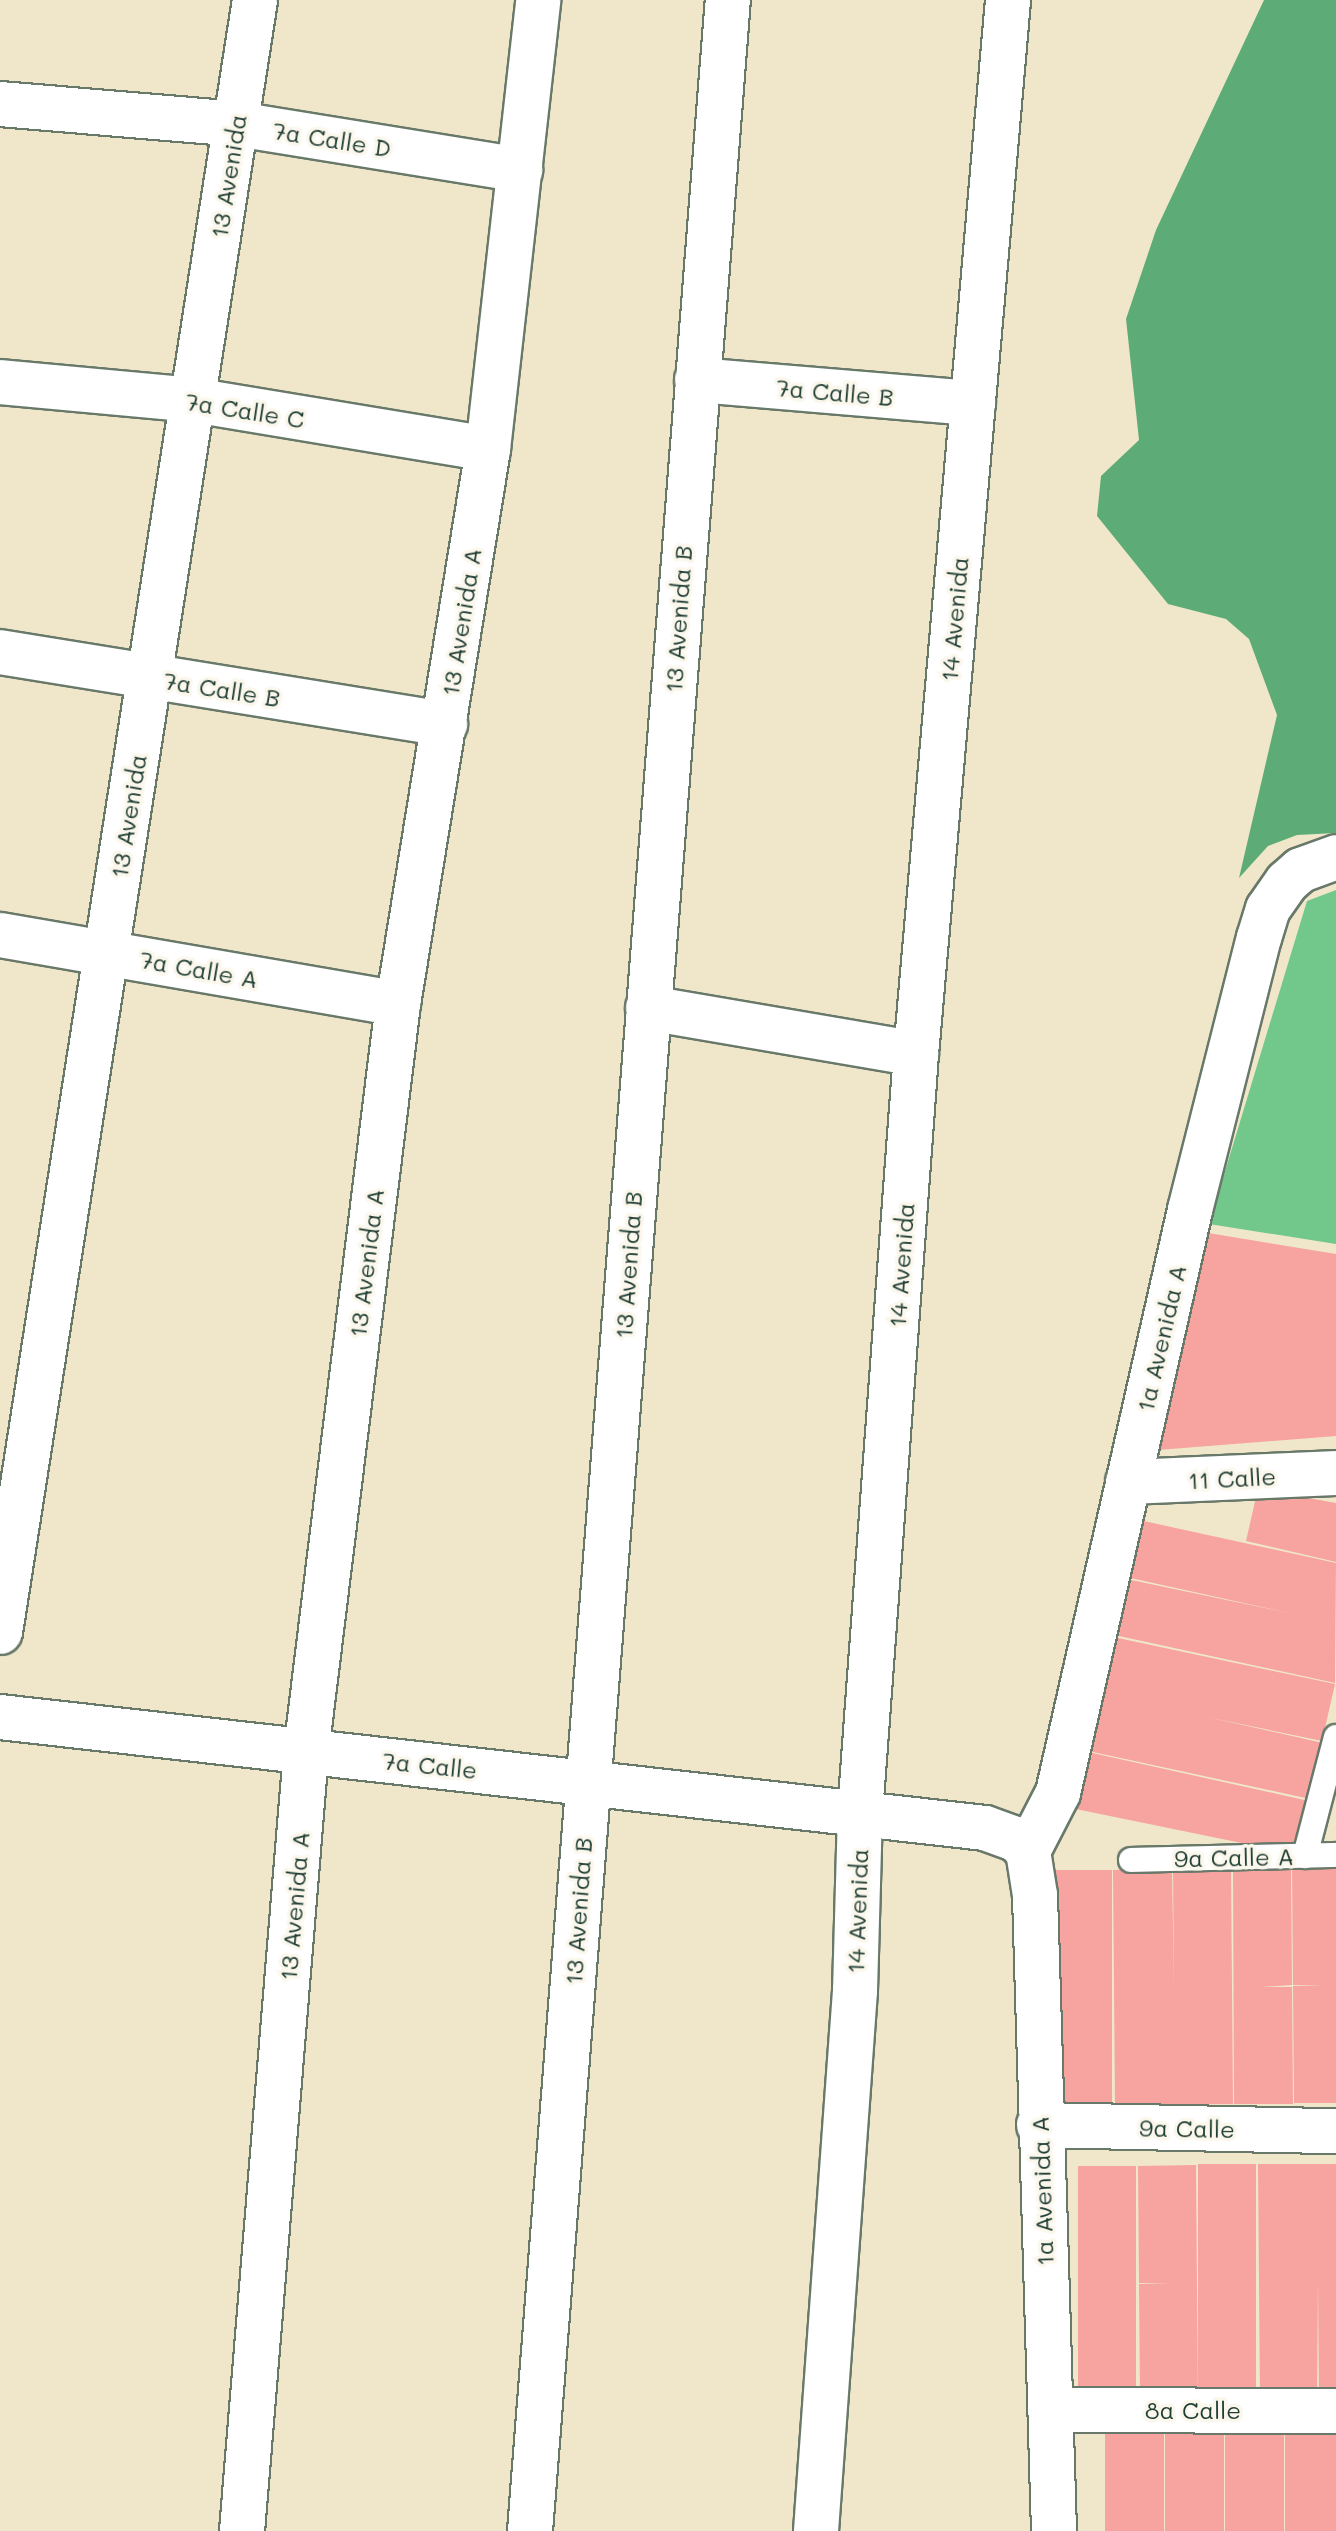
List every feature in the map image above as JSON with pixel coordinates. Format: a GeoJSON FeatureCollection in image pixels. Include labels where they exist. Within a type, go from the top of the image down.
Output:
{"type":"FeatureCollection","features":[{"type":"Feature","properties":{"kind":"street","name":"13 Avenida"},"geometry":{"type":"LineString","coordinates":[[0,1632],[255,0]]}},
{"type":"Feature","properties":{"kind":"street","name":"13 Avenida A"},"geometry":{"type":"LineString","coordinates":[[242,2531],[306,1752],[398,1004],[488,449],[538,0]]}},
{"type":"Feature","properties":{"kind":"street","name":"13 Avenida B"},"geometry":{"type":"LineString","coordinates":[[530,2531],[728,0]]}},
{"type":"Feature","properties":{"kind":"street","name":"14 Avenida"},"geometry":{"type":"LineString","coordinates":[[816,2531],[855,1991],[860,1813],[916,1054],[1008,0]]}},
{"type":"Feature","properties":{"kind":"street","name":"7a Calle D"},"geometry":{"type":"LineString","coordinates":[[0,104],[237,124],[520,170]]}},
{"type":"Feature","properties":{"kind":"street","name":"7a Calle B"},"geometry":{"type":"LineString","coordinates":[[697,380],[973,403]]}},
{"type":"Feature","properties":{"kind":"street","name":"7a Calle C"},"geometry":{"type":"LineString","coordinates":[[0,382],[193,400],[488,449]]}},
{"type":"Feature","properties":{"kind":"street","name":"7a Calle B"},"geometry":{"type":"LineString","coordinates":[[0,652],[445,724]]}},
{"type":"Feature","properties":{"kind":"street","name":"1a Avenida A"},"geometry":{"type":"LineString","coordinates":[[1054,2531],[1039,2125],[1035,1895],[1028,1851],[1058,1793],[1190,1210],[1264,923],[1287,882],[1301,870],[1336,857]]}},
{"type":"Feature","properties":{"kind":"street","name":"7a Calle A"},"geometry":{"type":"LineString","coordinates":[[0,935],[398,1004]]}},
{"type":"Feature","properties":{"kind":"street"},"geometry":{"type":"LineString","coordinates":[[648,1008],[916,1054]]}},
{"type":"Feature","properties":{"kind":"street","name":"11 Calle"},"geometry":{"type":"LineString","coordinates":[[1128,1482],[1336,1473]]}},
{"type":"Feature","properties":{"kind":"street","name":"7a Calle"},"geometry":{"type":"LineString","coordinates":[[0,1717],[860,1813]]}},
{"type":"Feature","properties":{"kind":"street"},"geometry":{"type":"LineString","coordinates":[[860,1813],[985,1828],[1016,1839],[1028,1851]]}},
{"type":"Feature","properties":{"kind":"street","name":"9a Calle"},"geometry":{"type":"LineString","coordinates":[[1039,2125],[1336,2131]]}},
{"type":"Feature","properties":{"kind":"street","name":"8a Calle"},"geometry":{"type":"LineString","coordinates":[[1051,2410],[1336,2411]]}},
{"type":"Feature","properties":{"kind":"lane"},"geometry":{"type":"LineString","coordinates":[[1305,1856],[1335,1746]]}},
{"type":"Feature","properties":{"kind":"lane","name":"9a Calle A"},"geometry":{"type":"LineString","coordinates":[[1131,1860],[1336,1855]]}},
{"type":"Feature","properties":{"kind":"green space"},"geometry":{"type":"Polygon","coordinates":[[[1264,0],[1336,0],[1336,833],[1297,835],[1268,846],[1239,878],[1277,715],[1249,639],[1226,619],[1168,604],[1097,516],[1101,476],[1139,440],[1126,319],[1156,230],[1264,0]]]}},
{"type":"Feature","properties":{"kind":"green space"},"geometry":{"type":"Polygon","coordinates":[[[1336,890],[1336,1244],[1209,1224],[1307,901],[1336,890]]]}},
{"type":"Feature","properties":{"kind":"building"},"geometry":{"type":"Polygon","coordinates":[[[1202,1232],[1336,1254],[1336,1436],[1158,1450],[1202,1232]]]}},
{"type":"Feature","properties":{"kind":"building"},"geometry":{"type":"Polygon","coordinates":[[[1292,1495],[1336,1503],[1336,1562],[1246,1541],[1256,1497],[1292,1495]]]}},
{"type":"Feature","properties":{"kind":"building"},"geometry":{"type":"Polygon","coordinates":[[[1130,1518],[1336,1563],[1335,1683],[1105,1633],[1117,1577],[1294,1614],[1117,1575],[1130,1518]]]}},
{"type":"Feature","properties":{"kind":"building"},"geometry":{"type":"Polygon","coordinates":[[[1104,1635],[1335,1684],[1322,1741],[1207,1717],[1323,1743],[1310,1799],[1079,1749],[1104,1635]]]}},
{"type":"Feature","properties":{"kind":"building"},"geometry":{"type":"Polygon","coordinates":[[[1079,1750],[1309,1801],[1299,1849],[1276,1850],[1066,1807],[1079,1750]]]}},
{"type":"Feature","properties":{"kind":"building"},"geometry":{"type":"Polygon","coordinates":[[[1231,1868],[1233,2104],[1115,2105],[1113,1870],[1172,1869],[1174,1987],[1173,1869],[1231,1868]]]}},
{"type":"Feature","properties":{"kind":"building"},"geometry":{"type":"Polygon","coordinates":[[[1291,1868],[1292,1985],[1261,1987],[1292,1987],[1293,2104],[1234,2104],[1233,1869],[1291,1868]]]}},
{"type":"Feature","properties":{"kind":"building"},"geometry":{"type":"Polygon","coordinates":[[[1292,1868],[1336,1868],[1336,2103],[1294,2103],[1293,1986],[1324,1985],[1293,1985],[1292,1868]]]}},
{"type":"Feature","properties":{"kind":"building"},"geometry":{"type":"Polygon","coordinates":[[[1053,1870],[1112,1870],[1112,2105],[1053,2105],[1053,1870]]]}},
{"type":"Feature","properties":{"kind":"building"},"geometry":{"type":"Polygon","coordinates":[[[1198,2164],[1256,2164],[1256,2400],[1198,2400],[1198,2164]]]}},
{"type":"Feature","properties":{"kind":"building"},"geometry":{"type":"Polygon","coordinates":[[[1258,2164],[1336,2164],[1336,2399],[1319,2399],[1318,2281],[1317,2399],[1260,2400],[1258,2164]]]}},
{"type":"Feature","properties":{"kind":"building"},"geometry":{"type":"Polygon","coordinates":[[[1196,2165],[1198,2400],[1140,2401],[1139,2284],[1169,2283],[1139,2283],[1138,2166],[1196,2165]]]}},
{"type":"Feature","properties":{"kind":"building"},"geometry":{"type":"Polygon","coordinates":[[[1078,2166],[1136,2166],[1136,2402],[1078,2402],[1078,2166]]]}},
{"type":"Feature","properties":{"kind":"building"},"geometry":{"type":"Polygon","coordinates":[[[1105,2425],[1164,2425],[1164,2531],[1105,2531],[1105,2425]]]}},
{"type":"Feature","properties":{"kind":"building"},"geometry":{"type":"Polygon","coordinates":[[[1165,2425],[1224,2425],[1224,2531],[1165,2531],[1165,2425]]]}},
{"type":"Feature","properties":{"kind":"building"},"geometry":{"type":"Polygon","coordinates":[[[1225,2425],[1284,2425],[1284,2531],[1225,2531],[1225,2425]]]}},
{"type":"Feature","properties":{"kind":"building"},"geometry":{"type":"Polygon","coordinates":[[[1285,2425],[1336,2425],[1336,2531],[1285,2531],[1285,2425]]]}}]}
